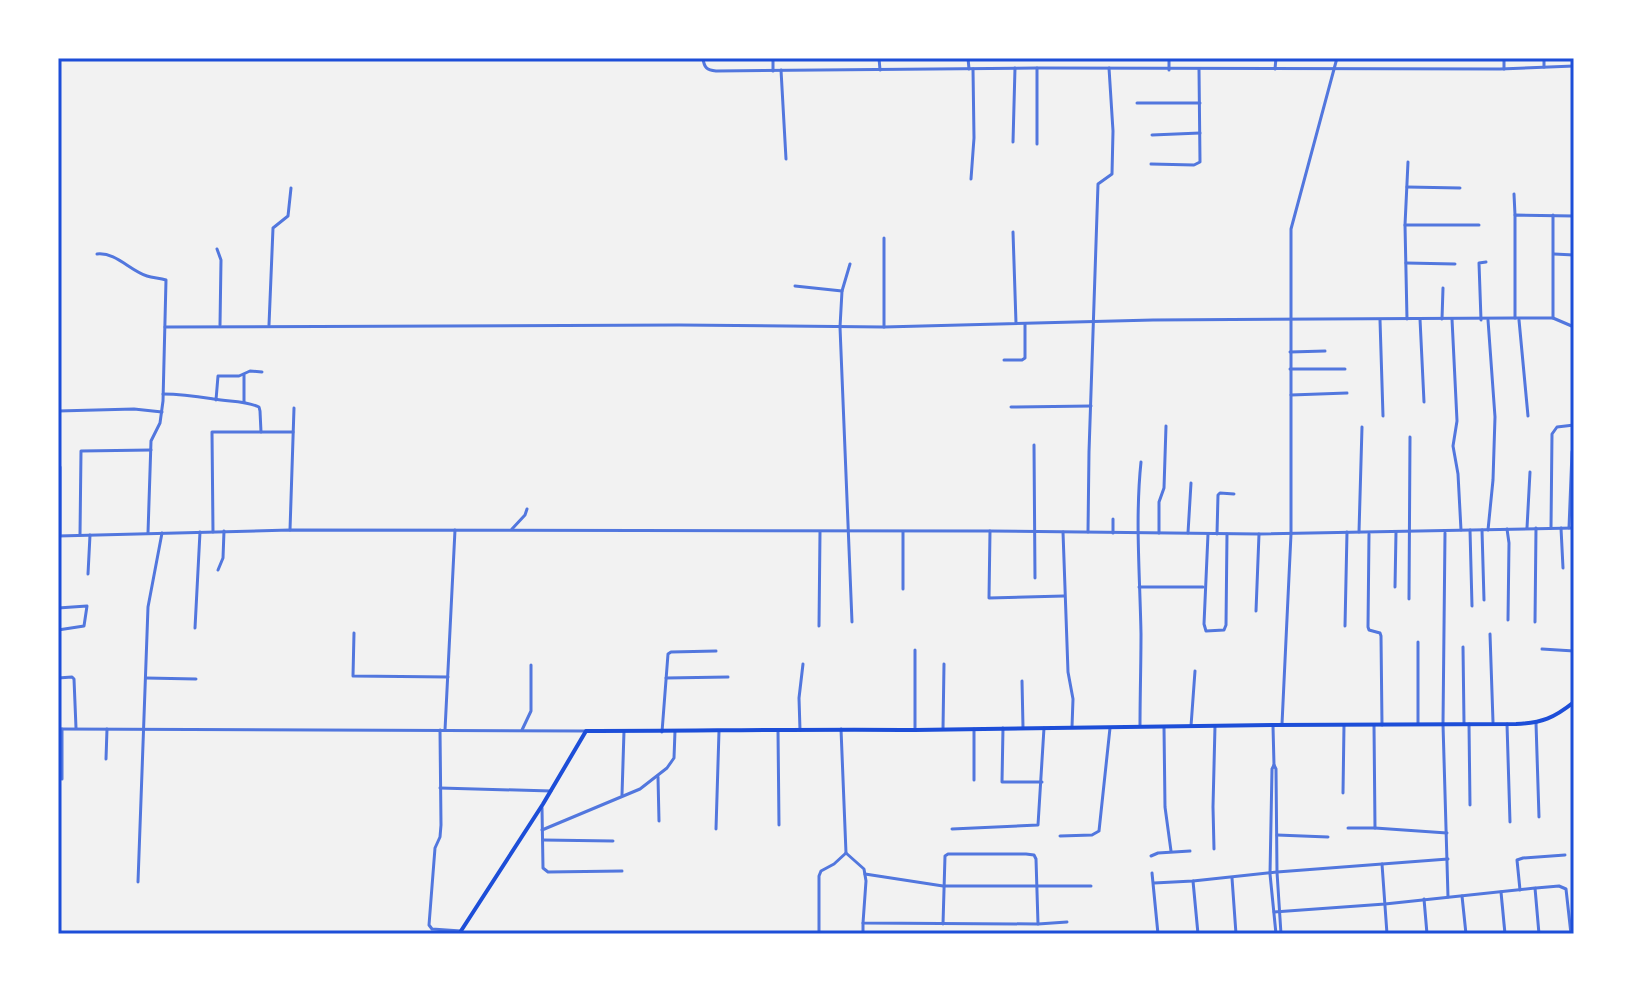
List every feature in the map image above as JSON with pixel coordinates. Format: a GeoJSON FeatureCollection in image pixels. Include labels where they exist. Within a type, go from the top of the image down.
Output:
{"type":"FeatureCollection","features":[{"type":"Feature","properties":{"kind":"main road"},"geometry":{"type":"LineString","coordinates":[[460,933],[586,731],[1507,724],[1548,720],[1574,702]]}},
{"type":"Feature","properties":{"kind":"street"},"geometry":{"type":"LineString","coordinates":[[703,58],[705,67],[716,71],[1335,67],[1504,69],[1574,66]]}},
{"type":"Feature","properties":{"kind":"street"},"geometry":{"type":"LineString","coordinates":[[773,58],[773,71]]}},
{"type":"Feature","properties":{"kind":"street"},"geometry":{"type":"LineString","coordinates":[[879,58],[880,70]]}},
{"type":"Feature","properties":{"kind":"street"},"geometry":{"type":"LineString","coordinates":[[968,58],[974,138],[971,179]]}},
{"type":"Feature","properties":{"kind":"street"},"geometry":{"type":"LineString","coordinates":[[1169,58],[1169,70]]}},
{"type":"Feature","properties":{"kind":"street"},"geometry":{"type":"LineString","coordinates":[[1275,69],[1276,58]]}},
{"type":"Feature","properties":{"kind":"street"},"geometry":{"type":"LineString","coordinates":[[1282,725],[1291,534],[1291,229],[1337,58]]}},
{"type":"Feature","properties":{"kind":"street"},"geometry":{"type":"LineString","coordinates":[[1504,58],[1504,69]]}},
{"type":"Feature","properties":{"kind":"street"},"geometry":{"type":"LineString","coordinates":[[1544,58],[1544,67]]}},
{"type":"Feature","properties":{"kind":"street"},"geometry":{"type":"LineString","coordinates":[[1013,142],[1015,68]]}},
{"type":"Feature","properties":{"kind":"street"},"geometry":{"type":"LineString","coordinates":[[1037,68],[1037,144]]}},
{"type":"Feature","properties":{"kind":"street"},"geometry":{"type":"LineString","coordinates":[[1088,532],[1098,184],[1112,174],[1109,68]]}},
{"type":"Feature","properties":{"kind":"street"},"geometry":{"type":"LineString","coordinates":[[1151,164],[1198,164],[1199,69]]}},
{"type":"Feature","properties":{"kind":"street"},"geometry":{"type":"LineString","coordinates":[[781,70],[786,159]]}},
{"type":"Feature","properties":{"kind":"street"},"geometry":{"type":"LineString","coordinates":[[1137,103],[1200,103]]}},
{"type":"Feature","properties":{"kind":"street"},"geometry":{"type":"LineString","coordinates":[[1152,135],[1200,133]]}},
{"type":"Feature","properties":{"kind":"street"},"geometry":{"type":"LineString","coordinates":[[1407,320],[1405,225],[1408,162]]}},
{"type":"Feature","properties":{"kind":"street"},"geometry":{"type":"LineString","coordinates":[[1407,187],[1460,188]]}},
{"type":"Feature","properties":{"kind":"street"},"geometry":{"type":"LineString","coordinates":[[269,327],[273,228],[288,216],[291,188]]}},
{"type":"Feature","properties":{"kind":"street"},"geometry":{"type":"LineString","coordinates":[[1514,194],[1517,318],[1528,416]]}},
{"type":"Feature","properties":{"kind":"street"},"geometry":{"type":"LineString","coordinates":[[1515,215],[1574,216]]}},
{"type":"Feature","properties":{"kind":"street"},"geometry":{"type":"LineString","coordinates":[[1553,215],[1553,318]]}},
{"type":"Feature","properties":{"kind":"street"},"geometry":{"type":"LineString","coordinates":[[1405,225],[1479,225]]}},
{"type":"Feature","properties":{"kind":"street"},"geometry":{"type":"LineString","coordinates":[[1013,232],[1016,323]]}},
{"type":"Feature","properties":{"kind":"street"},"geometry":{"type":"LineString","coordinates":[[884,238],[884,327]]}},
{"type":"Feature","properties":{"kind":"street"},"geometry":{"type":"LineString","coordinates":[[217,249],[221,260],[220,325]]}},
{"type":"Feature","properties":{"kind":"street"},"geometry":{"type":"LineString","coordinates":[[97,254],[109,254],[144,275],[165,279],[162,412],[151,450],[148,533]]}},
{"type":"Feature","properties":{"kind":"street"},"geometry":{"type":"LineString","coordinates":[[1554,254],[1574,255]]}},
{"type":"Feature","properties":{"kind":"street"},"geometry":{"type":"LineString","coordinates":[[1481,320],[1479,263],[1486,262]]}},
{"type":"Feature","properties":{"kind":"street"},"geometry":{"type":"LineString","coordinates":[[1406,263],[1455,264]]}},
{"type":"Feature","properties":{"kind":"street"},"geometry":{"type":"LineString","coordinates":[[850,264],[842,291],[840,327],[852,622]]}},
{"type":"Feature","properties":{"kind":"street"},"geometry":{"type":"LineString","coordinates":[[795,286],[842,291]]}},
{"type":"Feature","properties":{"kind":"street"},"geometry":{"type":"LineString","coordinates":[[1442,319],[1443,288]]}},
{"type":"Feature","properties":{"kind":"street"},"geometry":{"type":"LineString","coordinates":[[165,327],[884,327],[1153,320],[1517,318],[1553,318],[1574,327]]}},
{"type":"Feature","properties":{"kind":"street"},"geometry":{"type":"LineString","coordinates":[[1420,319],[1424,402]]}},
{"type":"Feature","properties":{"kind":"street"},"geometry":{"type":"LineString","coordinates":[[1452,319],[1457,421],[1453,446],[1461,530]]}},
{"type":"Feature","properties":{"kind":"street"},"geometry":{"type":"LineString","coordinates":[[1380,320],[1383,416]]}},
{"type":"Feature","properties":{"kind":"street"},"geometry":{"type":"LineString","coordinates":[[1488,320],[1495,417],[1488,530]]}},
{"type":"Feature","properties":{"kind":"street"},"geometry":{"type":"LineString","coordinates":[[1004,360],[1025,358],[1025,324]]}},
{"type":"Feature","properties":{"kind":"street"},"geometry":{"type":"LineString","coordinates":[[1290,352],[1325,351]]}},
{"type":"Feature","properties":{"kind":"street"},"geometry":{"type":"LineString","coordinates":[[1290,369],[1345,369]]}},
{"type":"Feature","properties":{"kind":"street"},"geometry":{"type":"LineString","coordinates":[[216,400],[218,376],[262,372]]}},
{"type":"Feature","properties":{"kind":"street"},"geometry":{"type":"LineString","coordinates":[[244,375],[244,402]]}},
{"type":"Feature","properties":{"kind":"street"},"geometry":{"type":"LineString","coordinates":[[1291,395],[1347,393]]}},
{"type":"Feature","properties":{"kind":"street"},"geometry":{"type":"LineString","coordinates":[[163,394],[187,394],[259,407],[261,432]]}},
{"type":"Feature","properties":{"kind":"street"},"geometry":{"type":"LineString","coordinates":[[1011,407],[1091,406]]}},
{"type":"Feature","properties":{"kind":"street"},"geometry":{"type":"LineString","coordinates":[[290,530],[294,408]]}},
{"type":"Feature","properties":{"kind":"street"},"geometry":{"type":"LineString","coordinates":[[58,411],[134,409],[162,412]]}},
{"type":"Feature","properties":{"kind":"street"},"geometry":{"type":"LineString","coordinates":[[1551,529],[1552,434],[1557,427],[1574,425]]}},
{"type":"Feature","properties":{"kind":"street"},"geometry":{"type":"LineString","coordinates":[[1159,533],[1166,426]]}},
{"type":"Feature","properties":{"kind":"street"},"geometry":{"type":"LineString","coordinates":[[1359,532],[1362,427]]}},
{"type":"Feature","properties":{"kind":"street"},"geometry":{"type":"LineString","coordinates":[[213,532],[211,434],[215,431],[293,432]]}},
{"type":"Feature","properties":{"kind":"street"},"geometry":{"type":"LineString","coordinates":[[1409,599],[1410,437]]}},
{"type":"Feature","properties":{"kind":"street"},"geometry":{"type":"LineString","coordinates":[[1034,445],[1035,578]]}},
{"type":"Feature","properties":{"kind":"street"},"geometry":{"type":"LineString","coordinates":[[1574,445],[1574,539]]}},
{"type":"Feature","properties":{"kind":"street"},"geometry":{"type":"LineString","coordinates":[[80,535],[81,451],[151,450]]}},
{"type":"Feature","properties":{"kind":"street"},"geometry":{"type":"LineString","coordinates":[[1140,726],[1138,489],[1141,462]]}},
{"type":"Feature","properties":{"kind":"street"},"geometry":{"type":"LineString","coordinates":[[60,467],[59,536],[290,530],[1291,534],[1572,528]]}},
{"type":"Feature","properties":{"kind":"street"},"geometry":{"type":"LineString","coordinates":[[1527,528],[1530,472]]}},
{"type":"Feature","properties":{"kind":"street"},"geometry":{"type":"LineString","coordinates":[[1188,533],[1191,483]]}},
{"type":"Feature","properties":{"kind":"street"},"geometry":{"type":"LineString","coordinates":[[1217,534],[1218,495],[1234,494]]}},
{"type":"Feature","properties":{"kind":"street"},"geometry":{"type":"LineString","coordinates":[[512,529],[527,509]]}},
{"type":"Feature","properties":{"kind":"street"},"geometry":{"type":"LineString","coordinates":[[1113,519],[1113,533]]}},
{"type":"Feature","properties":{"kind":"street"},"geometry":{"type":"LineString","coordinates":[[1535,622],[1536,528]]}},
{"type":"Feature","properties":{"kind":"street"},"geometry":{"type":"LineString","coordinates":[[1561,528],[1563,568]]}},
{"type":"Feature","properties":{"kind":"street"},"geometry":{"type":"LineString","coordinates":[[1507,529],[1510,574],[1508,620]]}},
{"type":"Feature","properties":{"kind":"street"},"geometry":{"type":"LineString","coordinates":[[455,530],[440,837],[435,848],[429,925],[432,929],[460,933]]}},
{"type":"Feature","properties":{"kind":"street"},"geometry":{"type":"LineString","coordinates":[[1470,530],[1472,606]]}},
{"type":"Feature","properties":{"kind":"street"},"geometry":{"type":"LineString","coordinates":[[1482,530],[1484,600]]}},
{"type":"Feature","properties":{"kind":"street"},"geometry":{"type":"LineString","coordinates":[[218,570],[223,558],[224,531]]}},
{"type":"Feature","properties":{"kind":"street"},"geometry":{"type":"LineString","coordinates":[[990,531],[989,598],[1064,596]]}},
{"type":"Feature","properties":{"kind":"street"},"geometry":{"type":"LineString","coordinates":[[1445,531],[1443,724],[1448,897]]}},
{"type":"Feature","properties":{"kind":"street"},"geometry":{"type":"LineString","coordinates":[[195,628],[200,532]]}},
{"type":"Feature","properties":{"kind":"street"},"geometry":{"type":"LineString","coordinates":[[819,626],[820,532]]}},
{"type":"Feature","properties":{"kind":"street"},"geometry":{"type":"LineString","coordinates":[[903,532],[903,589]]}},
{"type":"Feature","properties":{"kind":"street"},"geometry":{"type":"LineString","coordinates":[[1063,532],[1072,727]]}},
{"type":"Feature","properties":{"kind":"street"},"geometry":{"type":"LineString","coordinates":[[1345,626],[1347,532]]}},
{"type":"Feature","properties":{"kind":"street"},"geometry":{"type":"LineString","coordinates":[[1369,532],[1368,627],[1381,636],[1382,725]]}},
{"type":"Feature","properties":{"kind":"street"},"geometry":{"type":"LineString","coordinates":[[1395,587],[1396,532]]}},
{"type":"Feature","properties":{"kind":"street"},"geometry":{"type":"LineString","coordinates":[[138,882],[148,607],[162,533]]}},
{"type":"Feature","properties":{"kind":"street"},"geometry":{"type":"LineString","coordinates":[[1208,534],[1206,631],[1224,630],[1226,625],[1227,534]]}},
{"type":"Feature","properties":{"kind":"street"},"geometry":{"type":"LineString","coordinates":[[1256,611],[1259,534]]}},
{"type":"Feature","properties":{"kind":"street"},"geometry":{"type":"LineString","coordinates":[[88,574],[90,535]]}},
{"type":"Feature","properties":{"kind":"street"},"geometry":{"type":"LineString","coordinates":[[1139,587],[1205,587]]}},
{"type":"Feature","properties":{"kind":"street"},"geometry":{"type":"LineString","coordinates":[[58,608],[87,606],[84,626],[58,630]]}},
{"type":"Feature","properties":{"kind":"street"},"geometry":{"type":"LineString","coordinates":[[354,633],[353,676],[448,677]]}},
{"type":"Feature","properties":{"kind":"street"},"geometry":{"type":"LineString","coordinates":[[1490,634],[1493,724]]}},
{"type":"Feature","properties":{"kind":"street"},"geometry":{"type":"LineString","coordinates":[[1418,642],[1418,724]]}},
{"type":"Feature","properties":{"kind":"street"},"geometry":{"type":"LineString","coordinates":[[1463,647],[1470,805]]}},
{"type":"Feature","properties":{"kind":"street"},"geometry":{"type":"LineString","coordinates":[[1542,649],[1574,651]]}},
{"type":"Feature","properties":{"kind":"street"},"geometry":{"type":"LineString","coordinates":[[915,650],[915,730]]}},
{"type":"Feature","properties":{"kind":"street"},"geometry":{"type":"LineString","coordinates":[[662,732],[669,653],[716,651]]}},
{"type":"Feature","properties":{"kind":"street"},"geometry":{"type":"LineString","coordinates":[[800,730],[799,698],[803,664]]}},
{"type":"Feature","properties":{"kind":"street"},"geometry":{"type":"LineString","coordinates":[[943,729],[944,664]]}},
{"type":"Feature","properties":{"kind":"street"},"geometry":{"type":"LineString","coordinates":[[522,730],[531,711],[531,665]]}},
{"type":"Feature","properties":{"kind":"street"},"geometry":{"type":"LineString","coordinates":[[1191,726],[1195,671]]}},
{"type":"Feature","properties":{"kind":"street"},"geometry":{"type":"LineString","coordinates":[[666,678],[728,677]]}},
{"type":"Feature","properties":{"kind":"street"},"geometry":{"type":"LineString","coordinates":[[58,678],[74,679],[76,728]]}},
{"type":"Feature","properties":{"kind":"street"},"geometry":{"type":"LineString","coordinates":[[146,678],[196,679]]}},
{"type":"Feature","properties":{"kind":"street"},"geometry":{"type":"LineString","coordinates":[[1022,681],[1023,727]]}},
{"type":"Feature","properties":{"kind":"street"},"geometry":{"type":"LineString","coordinates":[[1536,723],[1539,817]]}},
{"type":"Feature","properties":{"kind":"street"},"geometry":{"type":"LineString","coordinates":[[1507,724],[1510,822]]}},
{"type":"Feature","properties":{"kind":"street"},"geometry":{"type":"LineString","coordinates":[[1273,725],[1276,769],[1270,874],[1277,912]]}},
{"type":"Feature","properties":{"kind":"street"},"geometry":{"type":"LineString","coordinates":[[1343,793],[1344,725]]}},
{"type":"Feature","properties":{"kind":"street"},"geometry":{"type":"LineString","coordinates":[[1374,725],[1375,828]]}},
{"type":"Feature","properties":{"kind":"street"},"geometry":{"type":"LineString","coordinates":[[1060,836],[1098,832],[1102,819],[1110,726]]}},
{"type":"Feature","properties":{"kind":"street"},"geometry":{"type":"LineString","coordinates":[[1214,849],[1215,726]]}},
{"type":"Feature","properties":{"kind":"street"},"geometry":{"type":"LineString","coordinates":[[1164,727],[1165,807],[1171,851]]}},
{"type":"Feature","properties":{"kind":"street"},"geometry":{"type":"LineString","coordinates":[[1003,728],[1002,782],[1042,782]]}},
{"type":"Feature","properties":{"kind":"street"},"geometry":{"type":"LineString","coordinates":[[952,829],[1038,825],[1044,728]]}},
{"type":"Feature","properties":{"kind":"street"},"geometry":{"type":"LineString","coordinates":[[62,779],[60,729],[586,731]]}},
{"type":"Feature","properties":{"kind":"street"},"geometry":{"type":"LineString","coordinates":[[106,759],[107,729]]}},
{"type":"Feature","properties":{"kind":"street"},"geometry":{"type":"LineString","coordinates":[[819,934],[819,876],[821,871],[846,853],[841,729]]}},
{"type":"Feature","properties":{"kind":"street"},"geometry":{"type":"LineString","coordinates":[[974,729],[974,780]]}},
{"type":"Feature","properties":{"kind":"street"},"geometry":{"type":"LineString","coordinates":[[778,730],[779,825]]}},
{"type":"Feature","properties":{"kind":"street"},"geometry":{"type":"LineString","coordinates":[[622,797],[624,731]]}},
{"type":"Feature","properties":{"kind":"street"},"geometry":{"type":"LineString","coordinates":[[542,830],[640,789],[670,766],[674,758],[675,731]]}},
{"type":"Feature","properties":{"kind":"street"},"geometry":{"type":"LineString","coordinates":[[716,829],[719,731]]}},
{"type":"Feature","properties":{"kind":"street"},"geometry":{"type":"LineString","coordinates":[[658,775],[659,821]]}},
{"type":"Feature","properties":{"kind":"street"},"geometry":{"type":"LineString","coordinates":[[440,788],[551,791]]}},
{"type":"Feature","properties":{"kind":"street"},"geometry":{"type":"LineString","coordinates":[[543,804],[544,870],[622,871]]}},
{"type":"Feature","properties":{"kind":"street"},"geometry":{"type":"LineString","coordinates":[[1274,812],[1279,934]]}},
{"type":"Feature","properties":{"kind":"street"},"geometry":{"type":"LineString","coordinates":[[1348,828],[1447,833]]}},
{"type":"Feature","properties":{"kind":"street"},"geometry":{"type":"LineString","coordinates":[[1277,835],[1328,837]]}},
{"type":"Feature","properties":{"kind":"street"},"geometry":{"type":"LineString","coordinates":[[543,840],[613,841]]}},
{"type":"Feature","properties":{"kind":"street"},"geometry":{"type":"LineString","coordinates":[[1151,856],[1171,851],[1190,851]]}},
{"type":"Feature","properties":{"kind":"street"},"geometry":{"type":"LineString","coordinates":[[846,853],[861,864],[865,874],[863,934]]}},
{"type":"Feature","properties":{"kind":"street"},"geometry":{"type":"LineString","coordinates":[[943,924],[944,860],[948,854],[1034,855],[1038,924]]}},
{"type":"Feature","properties":{"kind":"street"},"geometry":{"type":"LineString","coordinates":[[1520,890],[1517,860],[1565,855]]}},
{"type":"Feature","properties":{"kind":"street"},"geometry":{"type":"LineString","coordinates":[[1154,883],[1448,859]]}},
{"type":"Feature","properties":{"kind":"street"},"geometry":{"type":"LineString","coordinates":[[1382,864],[1387,934]]}},
{"type":"Feature","properties":{"kind":"street"},"geometry":{"type":"LineString","coordinates":[[1152,873],[1158,934]]}},
{"type":"Feature","properties":{"kind":"street"},"geometry":{"type":"LineString","coordinates":[[865,874],[943,886],[1091,886]]}},
{"type":"Feature","properties":{"kind":"street"},"geometry":{"type":"LineString","coordinates":[[1232,878],[1236,934]]}},
{"type":"Feature","properties":{"kind":"street"},"geometry":{"type":"LineString","coordinates":[[1193,881],[1198,934]]}},
{"type":"Feature","properties":{"kind":"street"},"geometry":{"type":"LineString","coordinates":[[1277,912],[1559,886],[1566,889],[1571,934]]}},
{"type":"Feature","properties":{"kind":"street"},"geometry":{"type":"LineString","coordinates":[[1535,888],[1539,934]]}},
{"type":"Feature","properties":{"kind":"street"},"geometry":{"type":"LineString","coordinates":[[1501,892],[1505,934]]}},
{"type":"Feature","properties":{"kind":"street"},"geometry":{"type":"LineString","coordinates":[[1462,896],[1466,934]]}},
{"type":"Feature","properties":{"kind":"street"},"geometry":{"type":"LineString","coordinates":[[1424,899],[1427,934]]}},
{"type":"Feature","properties":{"kind":"street"},"geometry":{"type":"LineString","coordinates":[[863,923],[1067,922]]}}]}
